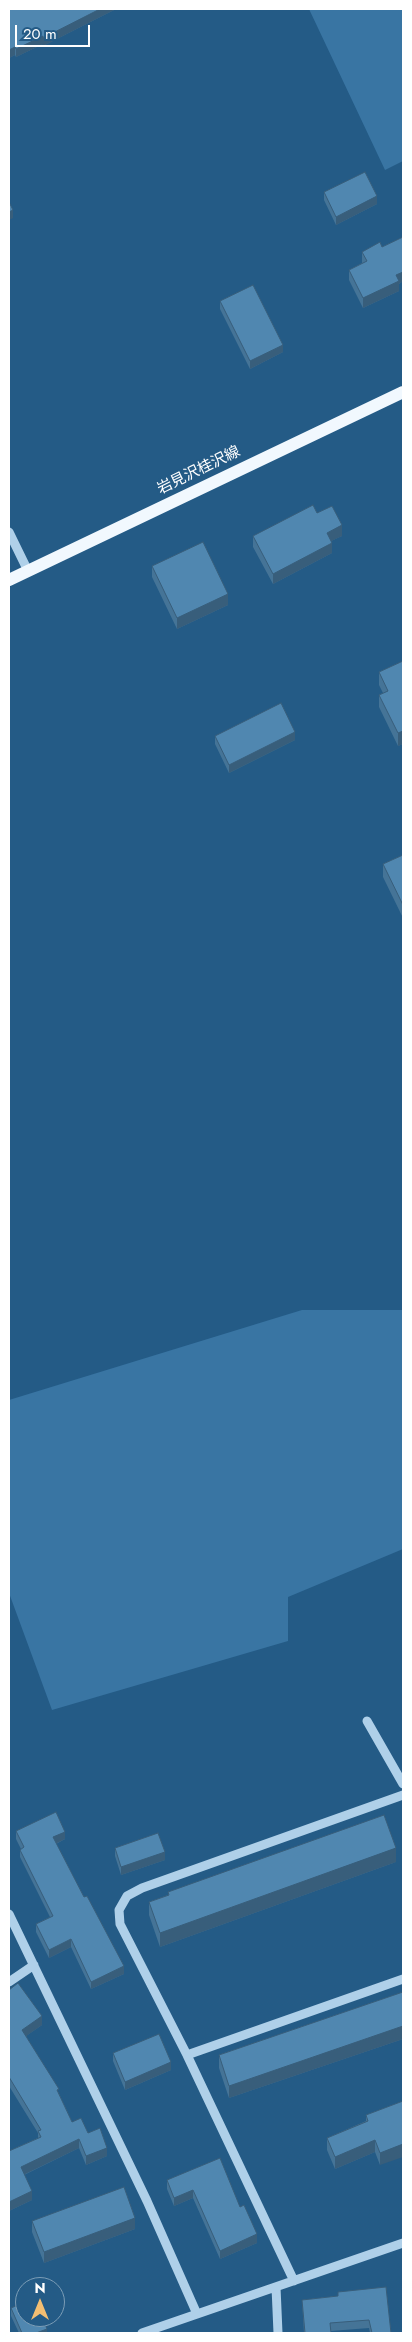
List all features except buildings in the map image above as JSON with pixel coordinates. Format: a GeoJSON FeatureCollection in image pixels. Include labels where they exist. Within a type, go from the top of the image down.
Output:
{"type":"FeatureCollection","features":[{"type":"Feature","properties":{"kind":"main road","name":"岩見沢桂沢線"},"geometry":{"type":"LineString","coordinates":[[9,580],[403,392]]}},
{"type":"Feature","properties":{"kind":"street"},"geometry":{"type":"LineString","coordinates":[[9,532],[28,571]]}},
{"type":"Feature","properties":{"kind":"street"},"geometry":{"type":"LineString","coordinates":[[366,1721],[403,1784]]}},
{"type":"Feature","properties":{"kind":"street"},"geometry":{"type":"LineString","coordinates":[[294,2281],[120,1924],[119,1910],[127,1896],[142,1888],[403,1795]]}},
{"type":"Feature","properties":{"kind":"street"},"geometry":{"type":"LineString","coordinates":[[9,1914],[147,2201],[197,2314]]}},
{"type":"Feature","properties":{"kind":"street"},"geometry":{"type":"LineString","coordinates":[[9,1982],[34,1965]]}},
{"type":"Feature","properties":{"kind":"street"},"geometry":{"type":"LineString","coordinates":[[186,2056],[403,1979]]}},
{"type":"Feature","properties":{"kind":"street"},"geometry":{"type":"LineString","coordinates":[[142,2333],[403,2243]]}},
{"type":"Feature","properties":{"kind":"street"},"geometry":{"type":"LineString","coordinates":[[276,2287],[278,2333]]}},
{"type":"Feature","properties":{"kind":"shaded area"},"geometry":{"type":"Polygon","coordinates":[[[309,9],[403,9],[403,161],[385,170],[309,9]]]}},
{"type":"Feature","properties":{"kind":"shaded area"},"geometry":{"type":"Polygon","coordinates":[[[302,1310],[403,1310],[403,1549],[288,1597],[288,1641],[52,1710],[9,1593],[9,1400],[302,1310]]]}}]}
